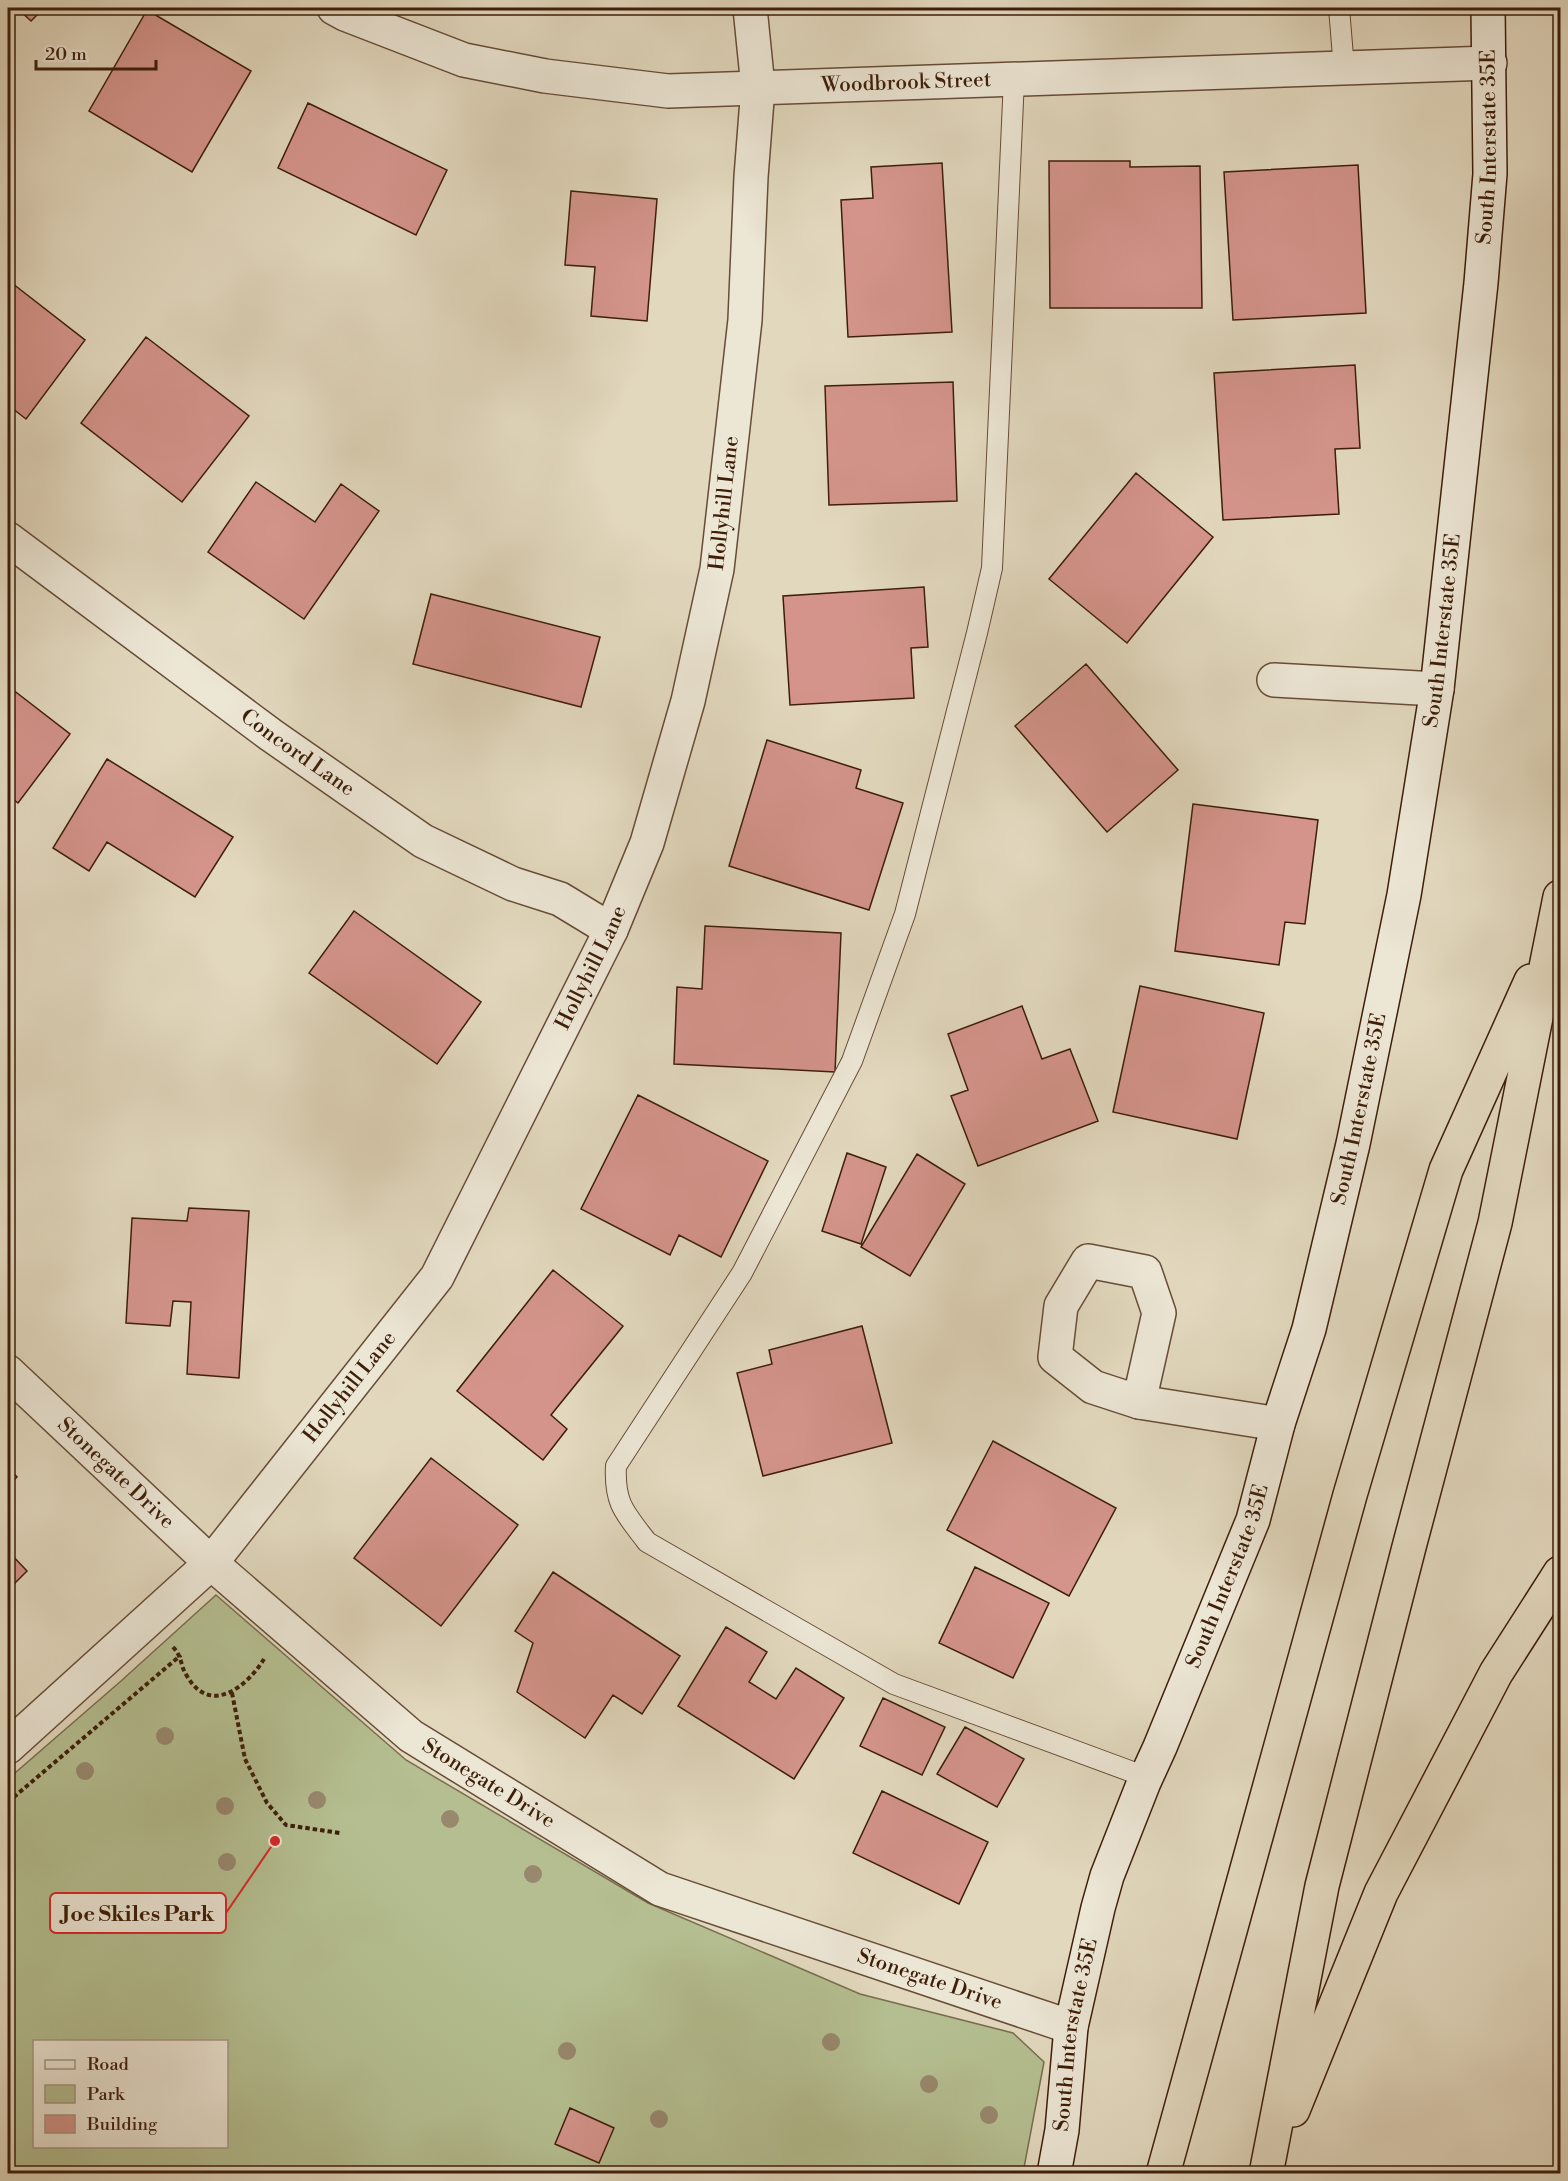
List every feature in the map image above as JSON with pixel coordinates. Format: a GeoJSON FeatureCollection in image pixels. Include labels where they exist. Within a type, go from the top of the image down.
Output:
{"type":"FeatureCollection","features":[{"type":"Feature","properties":{"kind":"highway"},"geometry":{"type":"LineString","coordinates":[[1163,2174],[1350,1495],[1446,1170],[1558,913]]}},
{"type":"Feature","properties":{"kind":"highway"},"geometry":{"type":"LineString","coordinates":[[1267,2174],[1322,1886],[1406,1558],[1496,1223],[1558,913]]}},
{"type":"Feature","properties":{"kind":"highway"},"geometry":{"type":"LineString","coordinates":[[1267,2174],[1381,1893],[1496,1673],[1560,1573]]}},
{"type":"Feature","properties":{"kind":"street","name":"Woodbrook Street"},"geometry":{"type":"LineString","coordinates":[[334,8],[464,60],[545,76],[668,91],[1490,63]]}},
{"type":"Feature","properties":{"kind":"street","name":"Hollyhill Lane"},"geometry":{"type":"LineString","coordinates":[[8,1747],[211,1563],[437,1276],[611,930],[647,843],[688,701],[717,569],[746,320],[751,177],[758,87],[750,8]]}},
{"type":"Feature","properties":{"kind":"street","name":"South Interstate 35E"},"geometry":{"type":"LineString","coordinates":[[1054,2174],[1062,2130],[1071,2027],[1107,1876],[1253,1520],[1278,1424],[1309,1329],[1353,1144],[1404,895],[1437,689],[1481,283],[1490,174],[1488,8]]}},
{"type":"Feature","properties":{"kind":"street","name":"Concord Lane"},"geometry":{"type":"LineString","coordinates":[[8,539],[272,735],[423,841],[513,884],[560,899],[611,930]]}},
{"type":"Feature","properties":{"kind":"street"},"geometry":{"type":"LineString","coordinates":[[1274,680],[1437,689]]}},
{"type":"Feature","properties":{"kind":"street","name":"Stonegate Drive"},"geometry":{"type":"LineString","coordinates":[[8,1372],[211,1563],[411,1736],[660,1889],[1071,2027]]}},
{"type":"Feature","properties":{"kind":"street"},"geometry":{"type":"LineString","coordinates":[[1139,1402],[1278,1424]]}},
{"type":"Feature","properties":{"kind":"lane"},"geometry":{"type":"LineString","coordinates":[[1339,8],[1344,69]]}},
{"type":"Feature","properties":{"kind":"lane"},"geometry":{"type":"LineString","coordinates":[[1014,79],[992,568],[905,914],[852,1060],[742,1273],[616,1466],[615,1487],[622,1510],[647,1542],[894,1683],[1146,1777]]}},
{"type":"Feature","properties":{"kind":"path"},"geometry":{"type":"LineString","coordinates":[[149,1619],[181,1655],[186,1675],[199,1692],[216,1696],[231,1693],[254,1675],[285,1626]]}},
{"type":"Feature","properties":{"kind":"path"},"geometry":{"type":"LineString","coordinates":[[8,1802],[181,1655]]}},
{"type":"Feature","properties":{"kind":"path"},"geometry":{"type":"LineString","coordinates":[[231,1693],[245,1759],[267,1803],[286,1825],[340,1833]]}},
{"type":"Feature","properties":{"kind":"green space"},"geometry":{"type":"Polygon","coordinates":[[[216,1595],[406,1760],[648,1903],[860,1994],[1013,2033],[1044,2062],[1023,2173],[8,2173],[8,1779],[216,1595]]]}},
{"type":"Feature","properties":{"kind":"building"},"geometry":{"type":"Polygon","coordinates":[[[17,8],[44,8],[31,21],[17,8]]]}},
{"type":"Feature","properties":{"kind":"building"},"geometry":{"type":"Polygon","coordinates":[[[147,10],[251,71],[192,172],[89,111],[147,10]]]}},
{"type":"Feature","properties":{"kind":"building"},"geometry":{"type":"Polygon","coordinates":[[[308,103],[447,170],[416,235],[278,168],[308,103]]]}},
{"type":"Feature","properties":{"kind":"building"},"geometry":{"type":"Polygon","coordinates":[[[1049,161],[1130,161],[1130,167],[1200,166],[1202,308],[1050,308],[1049,161]]]}},
{"type":"Feature","properties":{"kind":"building"},"geometry":{"type":"Polygon","coordinates":[[[942,163],[952,332],[848,337],[841,200],[873,198],[871,167],[942,163]]]}},
{"type":"Feature","properties":{"kind":"building"},"geometry":{"type":"Polygon","coordinates":[[[1358,165],[1366,313],[1233,320],[1224,172],[1358,165]]]}},
{"type":"Feature","properties":{"kind":"building"},"geometry":{"type":"Polygon","coordinates":[[[571,191],[657,199],[647,321],[591,316],[595,267],[565,265],[571,191]]]}},
{"type":"Feature","properties":{"kind":"building"},"geometry":{"type":"Polygon","coordinates":[[[8,280],[85,340],[26,419],[8,405],[8,280]]]}},
{"type":"Feature","properties":{"kind":"building"},"geometry":{"type":"Polygon","coordinates":[[[146,337],[249,416],[182,502],[81,423],[146,337]]]}},
{"type":"Feature","properties":{"kind":"building"},"geometry":{"type":"Polygon","coordinates":[[[1355,365],[1360,448],[1335,449],[1339,514],[1223,520],[1214,373],[1355,365]]]}},
{"type":"Feature","properties":{"kind":"building"},"geometry":{"type":"Polygon","coordinates":[[[953,382],[957,501],[829,505],[825,386],[953,382]]]}},
{"type":"Feature","properties":{"kind":"building"},"geometry":{"type":"Polygon","coordinates":[[[1136,473],[1213,537],[1127,643],[1049,579],[1136,473]]]}},
{"type":"Feature","properties":{"kind":"building"},"geometry":{"type":"Polygon","coordinates":[[[256,482],[315,522],[341,484],[379,511],[304,619],[208,552],[256,482]]]}},
{"type":"Feature","properties":{"kind":"building"},"geometry":{"type":"Polygon","coordinates":[[[924,587],[928,647],[911,648],[914,698],[790,705],[783,596],[924,587]]]}},
{"type":"Feature","properties":{"kind":"building"},"geometry":{"type":"Polygon","coordinates":[[[431,594],[600,637],[581,707],[413,664],[431,594]]]}},
{"type":"Feature","properties":{"kind":"building"},"geometry":{"type":"Polygon","coordinates":[[[1086,664],[1178,770],[1107,832],[1015,726],[1086,664]]]}},
{"type":"Feature","properties":{"kind":"building"},"geometry":{"type":"Polygon","coordinates":[[[8,686],[70,734],[18,803],[8,795],[8,686]]]}},
{"type":"Feature","properties":{"kind":"building"},"geometry":{"type":"Polygon","coordinates":[[[767,740],[861,770],[856,788],[903,803],[869,910],[729,866],[767,740]]]}},
{"type":"Feature","properties":{"kind":"building"},"geometry":{"type":"Polygon","coordinates":[[[107,759],[233,837],[195,897],[107,842],[89,871],[53,848],[107,759]]]}},
{"type":"Feature","properties":{"kind":"building"},"geometry":{"type":"Polygon","coordinates":[[[1193,804],[1318,820],[1305,924],[1285,922],[1279,965],[1175,951],[1193,804]]]}},
{"type":"Feature","properties":{"kind":"building"},"geometry":{"type":"Polygon","coordinates":[[[354,911],[481,1002],[437,1064],[309,973],[354,911]]]}},
{"type":"Feature","properties":{"kind":"building"},"geometry":{"type":"Polygon","coordinates":[[[705,926],[841,933],[835,1072],[674,1064],[677,987],[702,989],[705,926]]]}},
{"type":"Feature","properties":{"kind":"building"},"geometry":{"type":"Polygon","coordinates":[[[1140,986],[1264,1013],[1237,1139],[1113,1112],[1140,986]]]}},
{"type":"Feature","properties":{"kind":"building"},"geometry":{"type":"Polygon","coordinates":[[[1022,1006],[1042,1059],[1070,1049],[1098,1121],[978,1166],[951,1096],[968,1090],[948,1034],[1022,1006]]]}},
{"type":"Feature","properties":{"kind":"building"},"geometry":{"type":"Polygon","coordinates":[[[638,1095],[768,1161],[721,1257],[679,1235],[670,1255],[581,1209],[638,1095]]]}},
{"type":"Feature","properties":{"kind":"building"},"geometry":{"type":"Polygon","coordinates":[[[847,1153],[886,1167],[861,1244],[822,1231],[847,1153]]]}},
{"type":"Feature","properties":{"kind":"building"},"geometry":{"type":"Polygon","coordinates":[[[917,1154],[965,1184],[910,1276],[861,1247],[917,1154]]]}},
{"type":"Feature","properties":{"kind":"building"},"geometry":{"type":"Polygon","coordinates":[[[189,1208],[249,1211],[239,1378],[187,1374],[191,1302],[173,1301],[170,1326],[126,1323],[132,1218],[187,1221],[189,1208]]]}},
{"type":"Feature","properties":{"kind":"building"},"geometry":{"type":"Polygon","coordinates":[[[553,1270],[623,1326],[551,1415],[567,1429],[543,1460],[457,1391],[553,1270]]]}},
{"type":"Feature","properties":{"kind":"building"},"geometry":{"type":"Polygon","coordinates":[[[862,1326],[892,1443],[763,1476],[737,1373],[772,1364],[769,1350],[862,1326]]]}},
{"type":"Feature","properties":{"kind":"building"},"geometry":{"type":"Polygon","coordinates":[[[993,1441],[1116,1508],[1069,1596],[947,1530],[993,1441]]]}},
{"type":"Feature","properties":{"kind":"building"},"geometry":{"type":"Polygon","coordinates":[[[431,1458],[518,1525],[441,1626],[354,1558],[431,1458]]]}},
{"type":"Feature","properties":{"kind":"building"},"geometry":{"type":"Polygon","coordinates":[[[8,1467],[17,1477],[8,1486],[8,1467]]]}},
{"type":"Feature","properties":{"kind":"building"},"geometry":{"type":"Polygon","coordinates":[[[8,1551],[27,1571],[8,1590],[8,1551]]]}},
{"type":"Feature","properties":{"kind":"building"},"geometry":{"type":"Polygon","coordinates":[[[975,1567],[1049,1603],[1013,1678],[939,1643],[975,1567]]]}},
{"type":"Feature","properties":{"kind":"building"},"geometry":{"type":"Polygon","coordinates":[[[553,1572],[680,1656],[642,1714],[613,1695],[585,1738],[517,1692],[533,1643],[515,1631],[553,1572]]]}},
{"type":"Feature","properties":{"kind":"building"},"geometry":{"type":"Polygon","coordinates":[[[726,1627],[767,1652],[749,1682],[776,1699],[796,1668],[844,1698],[794,1779],[678,1706],[726,1627]]]}},
{"type":"Feature","properties":{"kind":"building"},"geometry":{"type":"Polygon","coordinates":[[[883,1698],[945,1727],[922,1775],[860,1746],[883,1698]]]}},
{"type":"Feature","properties":{"kind":"building"},"geometry":{"type":"Polygon","coordinates":[[[965,1727],[1024,1759],[997,1807],[937,1774],[965,1727]]]}},
{"type":"Feature","properties":{"kind":"building"},"geometry":{"type":"Polygon","coordinates":[[[882,1791],[988,1842],[959,1904],[853,1853],[882,1791]]]}},
{"type":"Feature","properties":{"kind":"building"},"geometry":{"type":"Polygon","coordinates":[[[570,2108],[614,2128],[599,2163],[555,2144],[570,2108]]]}},
{"type":"Feature","properties":{"kind":"place","name":"Joe Skiles Park"},"geometry":{"type":"Point","coordinates":[275,1841]}}]}
